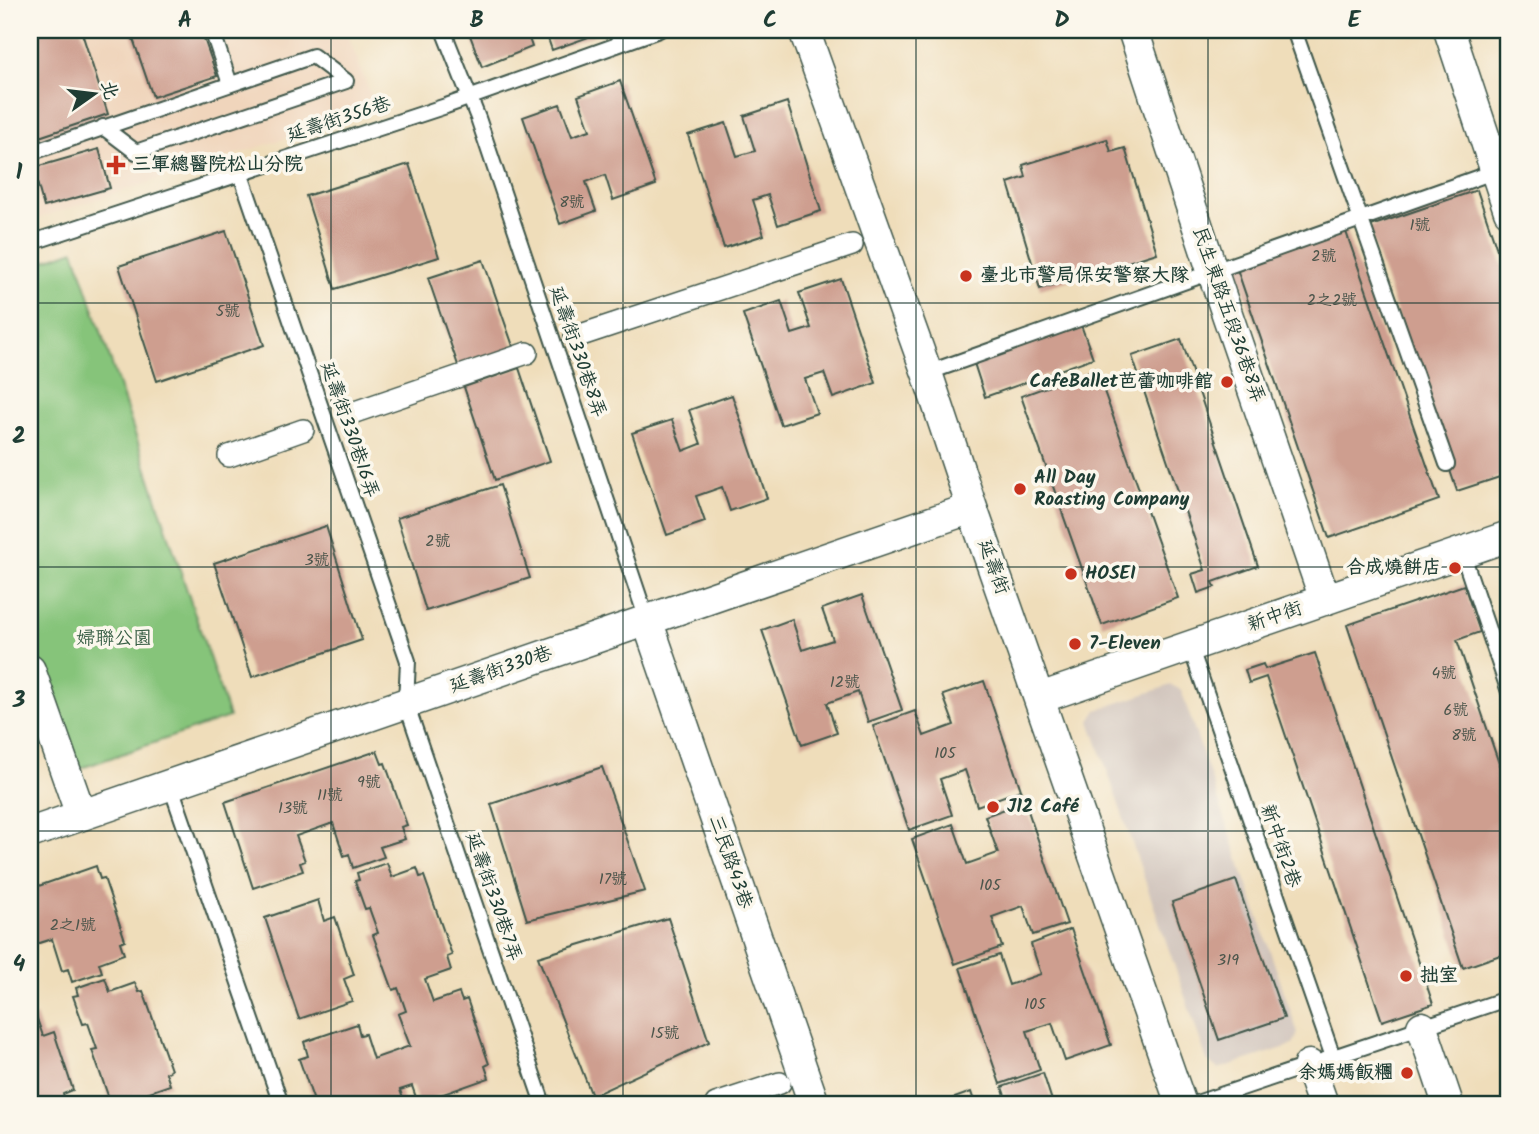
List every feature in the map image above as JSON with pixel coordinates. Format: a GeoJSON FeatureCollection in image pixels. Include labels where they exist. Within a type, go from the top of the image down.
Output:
{"type":"FeatureCollection","features":[{"type":"Feature","properties":{"kind":"street","name":"延壽街"},"geometry":{"type":"LineString","coordinates":[[804,30],[927,373],[1181,1104]]}},
{"type":"Feature","properties":{"kind":"street","name":"民生東路五段36巷8弄"},"geometry":{"type":"LineString","coordinates":[[1133,30],[1325,600]]}},
{"type":"Feature","properties":{"kind":"street"},"geometry":{"type":"LineString","coordinates":[[1449,30],[1509,211]]}},
{"type":"Feature","properties":{"kind":"street"},"geometry":{"type":"LineString","coordinates":[[576,337],[852,245]]}},
{"type":"Feature","properties":{"kind":"street"},"geometry":{"type":"LineString","coordinates":[[352,414],[527,353]]}},
{"type":"Feature","properties":{"kind":"street"},"geometry":{"type":"LineString","coordinates":[[229,456],[303,430]]}},
{"type":"Feature","properties":{"kind":"street","name":"延壽街330巷"},"geometry":{"type":"LineString","coordinates":[[30,832],[972,508]]}},
{"type":"Feature","properties":{"kind":"street","name":"新中街"},"geometry":{"type":"LineString","coordinates":[[1040,698],[1509,536]]}},
{"type":"Feature","properties":{"kind":"street","name":"三民路43巷"},"geometry":{"type":"LineString","coordinates":[[647,620],[814,1104]]}},
{"type":"Feature","properties":{"kind":"street"},"geometry":{"type":"LineString","coordinates":[[30,670],[80,815]]}},
{"type":"Feature","properties":{"kind":"street"},"geometry":{"type":"LineString","coordinates":[[1422,1027],[1448,1104]]}},
{"type":"Feature","properties":{"kind":"street"},"geometry":{"type":"LineString","coordinates":[[1321,1061],[1323,1104]]}},
{"type":"Feature","properties":{"kind":"street"},"geometry":{"type":"LineString","coordinates":[[716,1104],[780,1083]]}},
{"type":"Feature","properties":{"kind":"lane"},"geometry":{"type":"LineString","coordinates":[[212,30],[230,84]]}},
{"type":"Feature","properties":{"kind":"lane","name":"延壽街330巷8弄"},"geometry":{"type":"LineString","coordinates":[[443,30],[478,118],[647,620]]}},
{"type":"Feature","properties":{"kind":"lane","name":"延壽街356巷"},"geometry":{"type":"LineString","coordinates":[[30,243],[469,97],[618,37],[659,30]]}},
{"type":"Feature","properties":{"kind":"lane"},"geometry":{"type":"LineString","coordinates":[[1294,30],[1447,464]]}},
{"type":"Feature","properties":{"kind":"lane"},"geometry":{"type":"LineString","coordinates":[[30,153],[103,127],[313,56],[346,81],[136,152],[103,127]]}},
{"type":"Feature","properties":{"kind":"lane"},"geometry":{"type":"LineString","coordinates":[[927,373],[1496,171]]}},
{"type":"Feature","properties":{"kind":"lane","name":"延壽街330巷16弄"},"geometry":{"type":"LineString","coordinates":[[240,172],[408,662],[406,703]]}},
{"type":"Feature","properties":{"kind":"lane"},"geometry":{"type":"LineString","coordinates":[[1462,552],[1509,692]]}},
{"type":"Feature","properties":{"kind":"lane","name":"新中街2巷"},"geometry":{"type":"LineString","coordinates":[[1190,646],[1321,1061]]}},
{"type":"Feature","properties":{"kind":"lane","name":"延壽街330巷7弄"},"geometry":{"type":"LineString","coordinates":[[406,703],[543,1104]]}},
{"type":"Feature","properties":{"kind":"lane"},"geometry":{"type":"LineString","coordinates":[[170,784],[281,1104]]}},
{"type":"Feature","properties":{"kind":"lane"},"geometry":{"type":"LineString","coordinates":[[1194,1104],[1509,998]]}},
{"type":"Feature","properties":{"kind":"shaded area","name":"三軍總醫院松山分院"},"geometry":{"type":"Polygon","coordinates":[[[30,30],[346,30],[376,109],[30,221],[30,30]]]}},
{"type":"Feature","properties":{"kind":"shaded area"},"geometry":{"type":"Polygon","coordinates":[[[1171,685],[1181,690],[1298,1033],[1293,1045],[1218,1069],[1207,1060],[1090,721],[1097,710],[1171,685]]]}},
{"type":"Feature","properties":{"kind":"green space","name":"婦聯公園"},"geometry":{"type":"Polygon","coordinates":[[[74,250],[229,717],[70,772],[30,653],[30,266],[74,250]]]}},
{"type":"Feature","properties":{"kind":"building"},"geometry":{"type":"Polygon","coordinates":[[[30,30],[81,30],[108,114],[30,140],[30,30]]]}},
{"type":"Feature","properties":{"kind":"building"},"geometry":{"type":"Polygon","coordinates":[[[130,30],[201,30],[217,76],[153,97],[130,30]]]}},
{"type":"Feature","properties":{"kind":"building"},"geometry":{"type":"Polygon","coordinates":[[[468,30],[526,30],[532,47],[482,67],[468,30]]]}},
{"type":"Feature","properties":{"kind":"building"},"geometry":{"type":"Polygon","coordinates":[[[545,30],[602,30],[603,32],[552,50],[545,30]]]}},
{"type":"Feature","properties":{"kind":"building"},"geometry":{"type":"Polygon","coordinates":[[[620,81],[656,185],[613,200],[605,175],[586,182],[596,211],[560,224],[523,117],[560,104],[572,136],[590,130],[578,96],[620,81]]]}},
{"type":"Feature","properties":{"kind":"building"},"geometry":{"type":"Polygon","coordinates":[[[787,102],[821,211],[778,225],[768,195],[753,200],[764,235],[724,248],[688,135],[726,123],[737,156],[755,151],[744,116],[787,102]]]}},
{"type":"Feature","properties":{"kind":"building"},"geometry":{"type":"Polygon","coordinates":[[[1107,139],[1111,152],[1125,148],[1157,253],[1040,289],[1008,183],[1026,177],[1023,165],[1107,139]]]}},
{"type":"Feature","properties":{"kind":"building"},"geometry":{"type":"Polygon","coordinates":[[[99,149],[110,188],[44,207],[33,168],[99,149]]]}},
{"type":"Feature","properties":{"kind":"building"},"geometry":{"type":"Polygon","coordinates":[[[409,164],[439,257],[335,289],[306,196],[409,164]]]}},
{"type":"Feature","properties":{"kind":"building"},"geometry":{"type":"Polygon","coordinates":[[[1477,190],[1509,285],[1509,474],[1457,491],[1368,227],[1477,190]]]}},
{"type":"Feature","properties":{"kind":"building"},"geometry":{"type":"Polygon","coordinates":[[[1344,226],[1439,500],[1329,538],[1235,263],[1344,226]]]}},
{"type":"Feature","properties":{"kind":"building"},"geometry":{"type":"Polygon","coordinates":[[[226,231],[264,345],[157,381],[119,266],[226,231]]]}},
{"type":"Feature","properties":{"kind":"building"},"geometry":{"type":"Polygon","coordinates":[[[483,260],[515,352],[460,371],[428,278],[483,260]]]}},
{"type":"Feature","properties":{"kind":"building"},"geometry":{"type":"Polygon","coordinates":[[[841,279],[876,383],[833,398],[824,373],[805,379],[817,413],[781,425],[743,314],[781,301],[792,334],[811,328],[799,293],[841,279]]]}},
{"type":"Feature","properties":{"kind":"building"},"geometry":{"type":"Polygon","coordinates":[[[1081,325],[1093,358],[985,397],[974,363],[1081,325]]]}},
{"type":"Feature","properties":{"kind":"building"},"geometry":{"type":"Polygon","coordinates":[[[1181,339],[1258,566],[1213,582],[1215,587],[1198,593],[1192,574],[1205,570],[1132,356],[1181,339]]]}},
{"type":"Feature","properties":{"kind":"building"},"geometry":{"type":"Polygon","coordinates":[[[519,368],[550,461],[495,480],[464,387],[519,368]]]}},
{"type":"Feature","properties":{"kind":"building"},"geometry":{"type":"Polygon","coordinates":[[[1096,369],[1178,598],[1102,625],[1021,396],[1096,369]]]}},
{"type":"Feature","properties":{"kind":"building"},"geometry":{"type":"Polygon","coordinates":[[[732,395],[767,498],[730,511],[722,487],[696,496],[705,522],[667,535],[632,433],[672,420],[683,451],[701,444],[689,410],[732,395]]]}},
{"type":"Feature","properties":{"kind":"building"},"geometry":{"type":"Polygon","coordinates":[[[500,485],[530,578],[426,611],[397,518],[500,485]]]}},
{"type":"Feature","properties":{"kind":"building"},"geometry":{"type":"Polygon","coordinates":[[[326,526],[362,640],[252,677],[214,563],[326,526]]]}},
{"type":"Feature","properties":{"kind":"building"},"geometry":{"type":"Polygon","coordinates":[[[1464,585],[1480,632],[1457,640],[1509,793],[1509,952],[1463,968],[1347,625],[1464,585]]]}},
{"type":"Feature","properties":{"kind":"building"},"geometry":{"type":"Polygon","coordinates":[[[862,595],[902,710],[868,722],[858,692],[827,703],[837,733],[802,745],[762,630],[792,619],[802,650],[833,640],[822,609],[862,595]]]}},
{"type":"Feature","properties":{"kind":"building"},"geometry":{"type":"Polygon","coordinates":[[[1315,653],[1433,1004],[1382,1021],[1266,677],[1249,683],[1245,670],[1263,664],[1265,669],[1315,653]]]}},
{"type":"Feature","properties":{"kind":"building"},"geometry":{"type":"Polygon","coordinates":[[[984,681],[1021,790],[977,806],[965,770],[940,779],[952,815],[909,830],[873,726],[915,711],[924,736],[954,725],[943,695],[984,681]]]}},
{"type":"Feature","properties":{"kind":"building"},"geometry":{"type":"Polygon","coordinates":[[[377,751],[382,764],[385,763],[407,825],[401,827],[405,839],[380,847],[384,857],[353,868],[349,854],[344,856],[333,823],[296,836],[305,861],[300,863],[303,871],[253,888],[225,802],[377,751]]]}},
{"type":"Feature","properties":{"kind":"building"},"geometry":{"type":"Polygon","coordinates":[[[602,767],[645,891],[527,920],[491,804],[602,767]]]}},
{"type":"Feature","properties":{"kind":"building"},"geometry":{"type":"Polygon","coordinates":[[[1025,802],[1067,924],[1033,935],[1023,906],[992,917],[1002,947],[955,964],[912,839],[953,824],[967,864],[998,853],[985,816],[1025,802]]]}},
{"type":"Feature","properties":{"kind":"building"},"geometry":{"type":"Polygon","coordinates":[[[387,863],[392,877],[417,868],[420,877],[424,876],[452,955],[447,957],[451,970],[425,979],[433,1002],[459,993],[462,1001],[467,999],[489,1064],[485,1066],[489,1078],[418,1103],[412,1086],[400,1090],[405,1104],[315,1104],[299,1059],[308,1056],[304,1042],[357,1024],[360,1035],[365,1034],[373,1059],[410,1046],[398,1014],[406,1011],[398,988],[393,990],[373,935],[378,933],[369,908],[365,909],[355,881],[359,880],[357,873],[387,863]]]}},
{"type":"Feature","properties":{"kind":"building"},"geometry":{"type":"Polygon","coordinates":[[[96,866],[100,879],[104,878],[125,940],[120,942],[124,954],[99,963],[102,972],[72,982],[68,969],[62,971],[52,939],[30,946],[30,889],[96,866]]]}},
{"type":"Feature","properties":{"kind":"building"},"geometry":{"type":"Polygon","coordinates":[[[1236,880],[1284,1018],[1219,1040],[1172,902],[1236,880]]]}},
{"type":"Feature","properties":{"kind":"building"},"geometry":{"type":"Polygon","coordinates":[[[318,900],[324,921],[335,917],[354,975],[344,979],[352,1001],[299,1019],[265,918],[318,900]]]}},
{"type":"Feature","properties":{"kind":"building"},"geometry":{"type":"Polygon","coordinates":[[[668,918],[709,1042],[592,1096],[538,957],[668,918]]]}},
{"type":"Feature","properties":{"kind":"building"},"geometry":{"type":"Polygon","coordinates":[[[1071,929],[1111,1045],[1065,1061],[1052,1023],[1027,1031],[1040,1070],[1000,1084],[960,968],[999,955],[1009,985],[1041,974],[1031,944],[1071,929]]]}},
{"type":"Feature","properties":{"kind":"building"},"geometry":{"type":"Polygon","coordinates":[[[105,978],[110,992],[135,983],[139,992],[143,991],[171,1070],[166,1073],[170,1085],[144,1094],[147,1104],[111,1104],[92,1050],[97,1049],[88,1023],[83,1024],[73,996],[78,995],[76,988],[105,978]]]}},
{"type":"Feature","properties":{"kind":"building"},"geometry":{"type":"Polygon","coordinates":[[[36,1016],[43,1036],[54,1032],[73,1090],[63,1094],[66,1104],[30,1104],[30,1018],[36,1016]]]}},
{"type":"Feature","properties":{"kind":"building"},"geometry":{"type":"Polygon","coordinates":[[[1043,1073],[1053,1104],[1008,1104],[1002,1087],[1043,1073]]]}},
{"type":"Feature","properties":{"kind":"building"},"geometry":{"type":"Polygon","coordinates":[[[971,1092],[975,1104],[938,1104],[971,1092]]]}},
{"type":"Feature","properties":{"kind":"place","name":"三軍總醫院松山分院"},"geometry":{"type":"Point","coordinates":[116,165]}},
{"type":"Feature","properties":{"kind":"place","name":"臺北市警局保安警察大隊"},"geometry":{"type":"Point","coordinates":[966,276]}},
{"type":"Feature","properties":{"kind":"place","name":"CafeBallet芭蕾咖啡館"},"geometry":{"type":"Point","coordinates":[1227,382]}},
{"type":"Feature","properties":{"kind":"place","name":"All Day Roasting Company"},"geometry":{"type":"Point","coordinates":[1020,489]}},
{"type":"Feature","properties":{"kind":"place","name":"合成燒餅店"},"geometry":{"type":"Point","coordinates":[1455,568]}},
{"type":"Feature","properties":{"kind":"place","name":"HOSEI"},"geometry":{"type":"Point","coordinates":[1071,574]}},
{"type":"Feature","properties":{"kind":"place","name":"7-Eleven"},"geometry":{"type":"Point","coordinates":[1075,644]}},
{"type":"Feature","properties":{"kind":"place","name":"J12 Café"},"geometry":{"type":"Point","coordinates":[993,807]}},
{"type":"Feature","properties":{"kind":"place","name":"拙室"},"geometry":{"type":"Point","coordinates":[1406,976]}},
{"type":"Feature","properties":{"kind":"place","name":"余媽媽飯糰"},"geometry":{"type":"Point","coordinates":[1407,1073]}}]}
